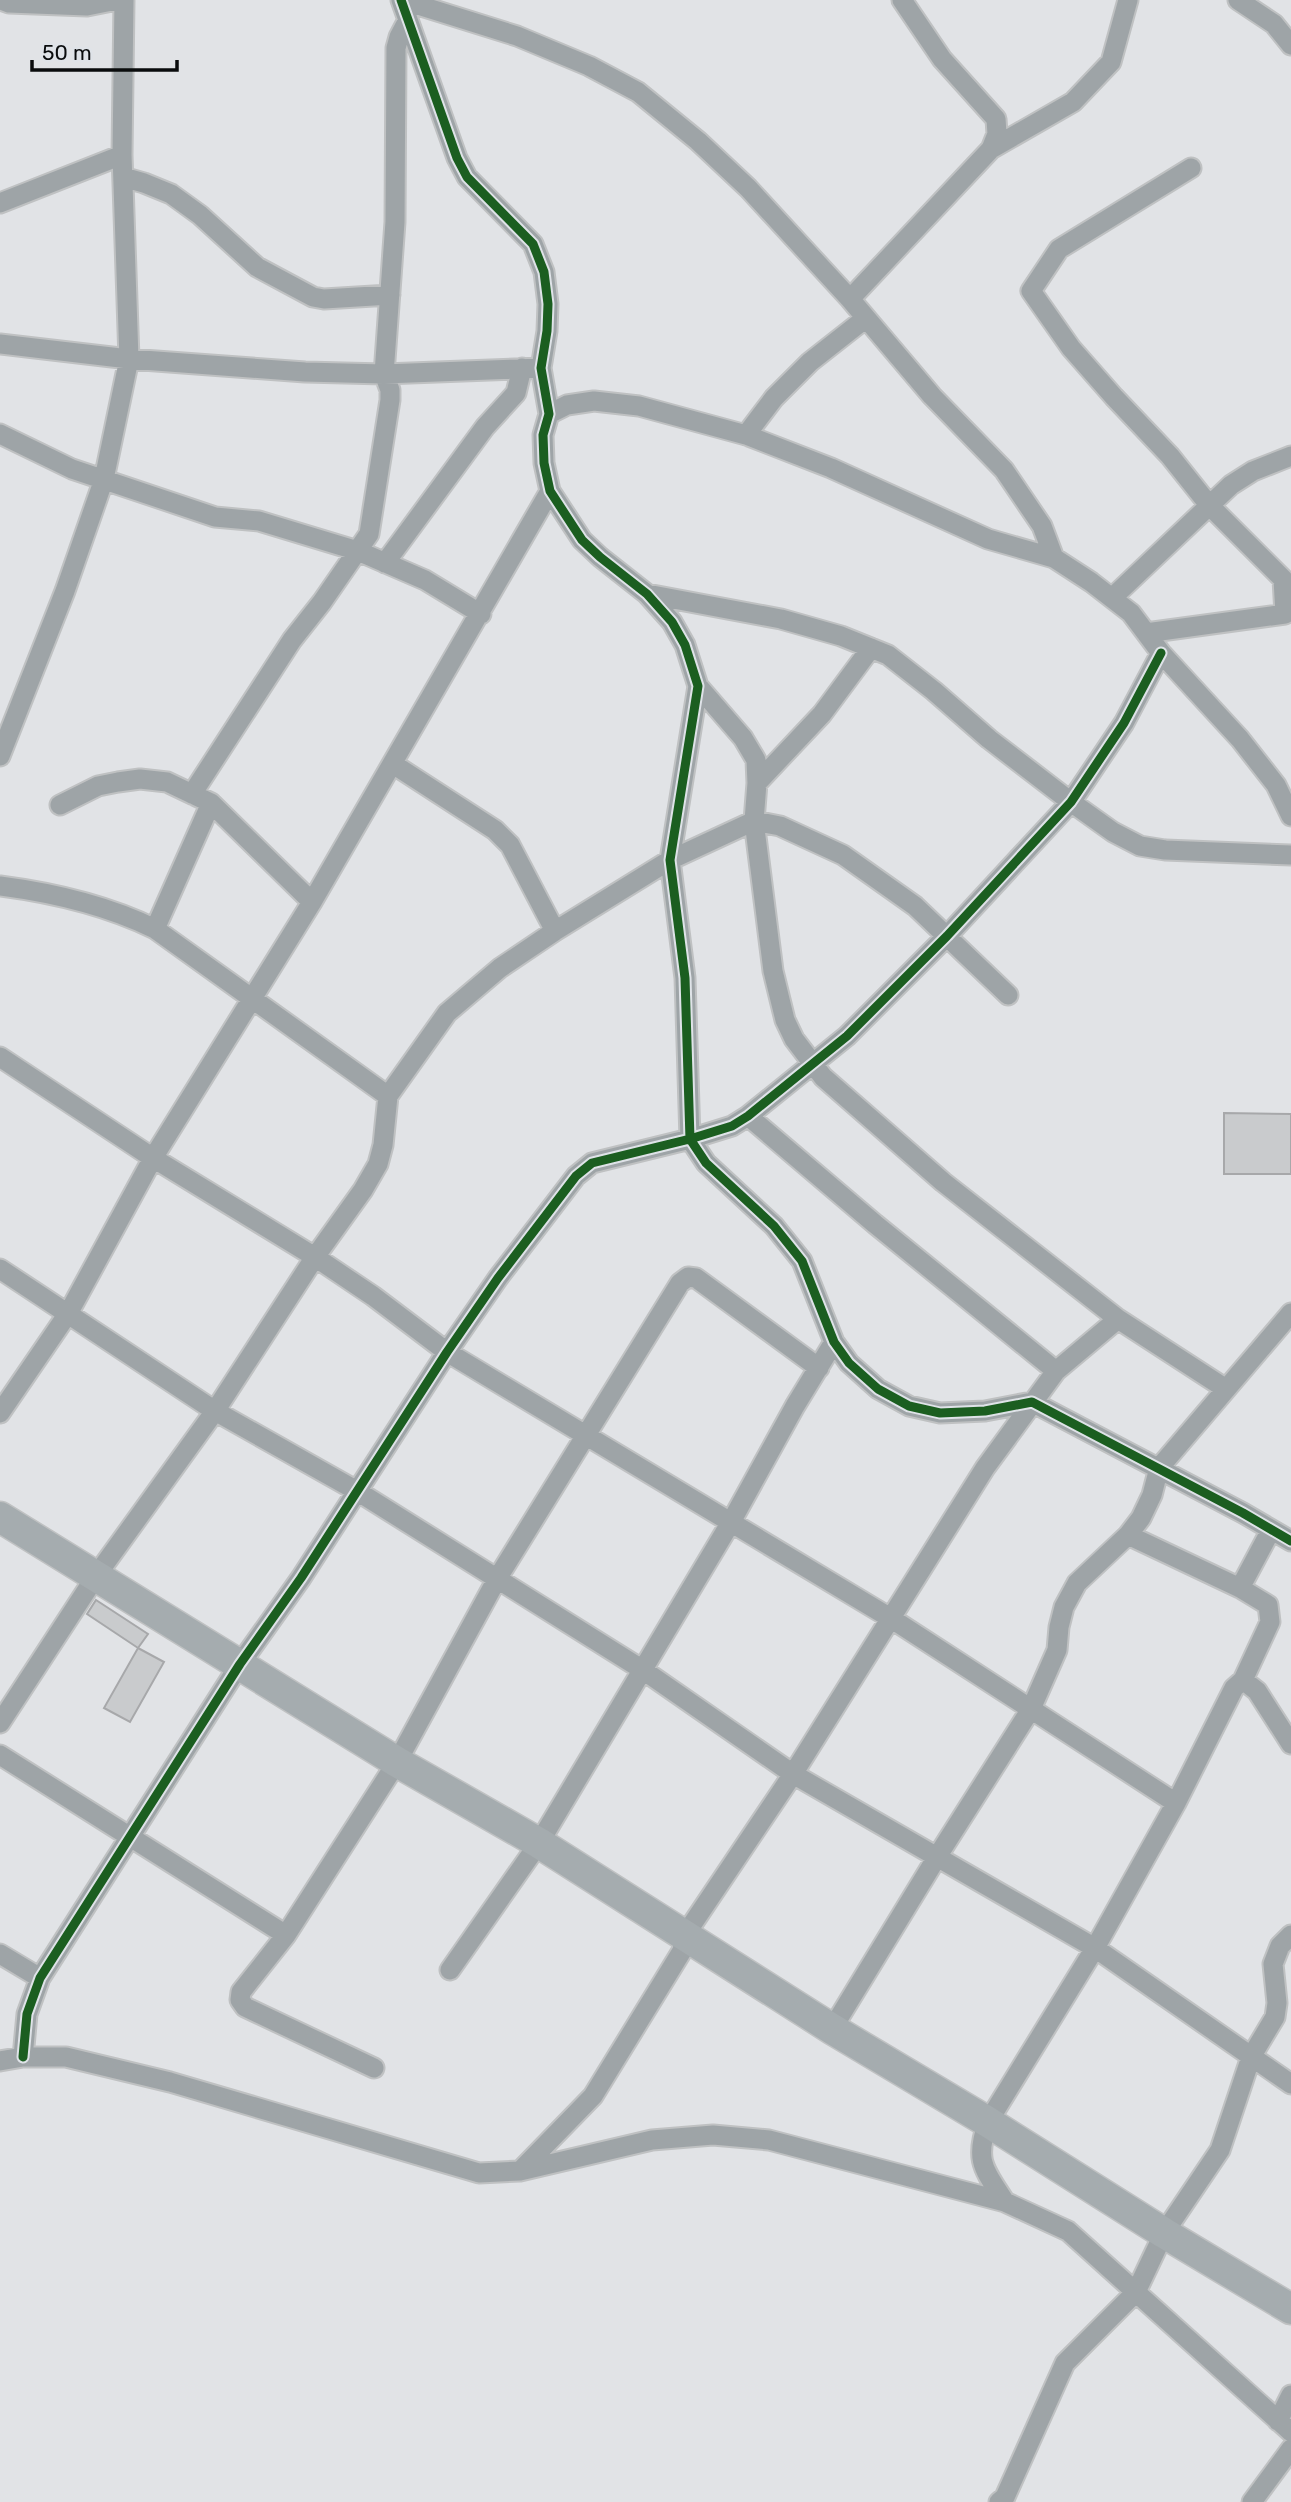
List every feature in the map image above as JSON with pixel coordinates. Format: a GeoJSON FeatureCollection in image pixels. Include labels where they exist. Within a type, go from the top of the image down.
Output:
{"type":"FeatureCollection","features":[{"type":"Feature","properties":{"kind":"highway"},"geometry":{"type":"LineString","coordinates":[[0,1517],[397,1762],[539,1843],[832,2029],[1291,2309]]}},
{"type":"Feature","properties":{"kind":"street"},"geometry":{"type":"LineString","coordinates":[[1,0],[9,3],[87,6],[117,0]]}},
{"type":"Feature","properties":{"kind":"street"},"geometry":{"type":"LineString","coordinates":[[0,756],[65,591],[104,479],[129,359],[122,155],[124,0]]}},
{"type":"Feature","properties":{"kind":"street"},"geometry":{"type":"LineString","coordinates":[[385,563],[485,427],[516,393],[532,368],[547,331],[548,304],[544,272],[533,244],[467,177],[457,158],[402,0]]}},
{"type":"Feature","properties":{"kind":"street"},"geometry":{"type":"LineString","coordinates":[[402,0],[517,36],[589,66],[638,92],[698,141],[748,188],[850,299],[932,396],[1003,470],[1042,526],[1054,558]]}},
{"type":"Feature","properties":{"kind":"street"},"geometry":{"type":"LineString","coordinates":[[902,0],[942,59],[996,119],[997,134],[990,149]]}},
{"type":"Feature","properties":{"kind":"street"},"geometry":{"type":"LineString","coordinates":[[850,299],[990,149],[1073,102],[1111,62],[1128,0]]}},
{"type":"Feature","properties":{"kind":"street"},"geometry":{"type":"LineString","coordinates":[[1243,2],[1274,24],[1291,45]]}},
{"type":"Feature","properties":{"kind":"street"},"geometry":{"type":"LineString","coordinates":[[192,794],[292,640],[323,602],[369,534],[390,400],[390,390],[384,374],[395,222],[396,48],[408,19]]}},
{"type":"Feature","properties":{"kind":"street"},"geometry":{"type":"LineString","coordinates":[[0,203],[122,155]]}},
{"type":"Feature","properties":{"kind":"street"},"geometry":{"type":"LineString","coordinates":[[1146,633],[1285,614],[1283,579],[1209,505],[1170,456],[1071,348],[1031,291],[1059,249],[1191,168]]}},
{"type":"Feature","properties":{"kind":"street"},"geometry":{"type":"LineString","coordinates":[[123,177],[171,194],[200,215],[257,267],[313,297],[324,299],[390,295]]}},
{"type":"Feature","properties":{"kind":"street"},"geometry":{"type":"LineString","coordinates":[[746,435],[774,398],[810,362],[866,318]]}},
{"type":"Feature","properties":{"kind":"street"},"geometry":{"type":"LineString","coordinates":[[0,344],[129,359],[305,372],[384,374],[532,368]]}},
{"type":"Feature","properties":{"kind":"street"},"geometry":{"type":"LineString","coordinates":[[532,368],[550,414],[543,435],[544,463],[550,491],[582,540],[647,594],[672,622],[685,645],[698,686],[743,738],[756,760],[754,821],[773,971],[782,1008],[794,1039],[823,1077],[943,1182],[1118,1319],[1226,1389]]}},
{"type":"Feature","properties":{"kind":"street"},"geometry":{"type":"LineString","coordinates":[[550,414],[567,405],[594,401],[639,406],[746,435],[831,468],[988,539],[1054,558],[1131,612],[1161,653],[1240,739],[1276,785],[1291,816]]}},
{"type":"Feature","properties":{"kind":"street"},"geometry":{"type":"LineString","coordinates":[[0,434],[72,469],[215,517],[258,522],[358,551],[425,580],[481,614]]}},
{"type":"Feature","properties":{"kind":"street"},"geometry":{"type":"LineString","coordinates":[[1112,598],[1231,485],[1253,471],[1291,456]]}},
{"type":"Feature","properties":{"kind":"street"},"geometry":{"type":"LineString","coordinates":[[0,1413],[69,1312],[153,1158],[312,902],[550,491]]}},
{"type":"Feature","properties":{"kind":"street"},"geometry":{"type":"LineString","coordinates":[[647,594],[781,619],[841,636],[888,655],[989,739],[1071,802],[1140,846],[1165,850],[1291,855]]}},
{"type":"Feature","properties":{"kind":"street"},"geometry":{"type":"LineString","coordinates":[[757,783],[822,714],[871,648]]}},
{"type":"Feature","properties":{"kind":"street"},"geometry":{"type":"LineString","coordinates":[[23,2057],[27,2014],[40,1978],[240,1664],[301,1578],[447,1352],[498,1278],[576,1176],[592,1163],[732,1126],[847,1036],[947,936],[1071,802],[1124,723],[1161,653]]}},
{"type":"Feature","properties":{"kind":"street"},"geometry":{"type":"LineString","coordinates":[[698,686],[670,860],[685,978],[690,1139],[706,1163],[774,1226],[802,1261],[834,1342],[849,1363],[869,1380],[909,1406],[940,1413],[985,1412],[1032,1402],[1291,1541]]}},
{"type":"Feature","properties":{"kind":"street"},"geometry":{"type":"LineString","coordinates":[[393,764],[495,830],[510,845],[522,863],[555,931]]}},
{"type":"Feature","properties":{"kind":"street"},"geometry":{"type":"LineString","coordinates":[[60,805],[98,786],[140,779],[167,782],[211,803],[312,902]]}},
{"type":"Feature","properties":{"kind":"street"},"geometry":{"type":"LineString","coordinates":[[155,929],[211,803]]}},
{"type":"Feature","properties":{"kind":"street"},"geometry":{"type":"LineString","coordinates":[[0,1723],[96,1576],[215,1411],[315,1257],[363,1190],[378,1164],[383,1145],[388,1096],[447,1013],[500,968],[670,860],[754,821],[780,826],[843,855],[915,906],[1008,995]]}},
{"type":"Feature","properties":{"kind":"street"},"geometry":{"type":"LineString","coordinates":[[0,886],[38,891],[85,903],[127,915],[155,929],[388,1096]]}},
{"type":"Feature","properties":{"kind":"street"},"geometry":{"type":"LineString","coordinates":[[0,1057],[153,1158],[315,1257],[373,1296],[447,1352],[892,1619],[1177,1803]]}},
{"type":"Feature","properties":{"kind":"street"},"geometry":{"type":"LineString","coordinates":[[748,1116],[875,1224],[1056,1371]]}},
{"type":"Feature","properties":{"kind":"street"},"geometry":{"type":"LineString","coordinates":[[0,1269],[69,1312],[215,1411],[357,1491],[643,1670],[793,1774],[1095,1948],[1291,2084]]}},
{"type":"Feature","properties":{"kind":"street"},"geometry":{"type":"LineString","coordinates":[[374,2068],[246,2007],[240,2000],[241,1992],[286,1935],[397,1762],[497,1579],[680,1283],[688,1277],[696,1278],[818,1367]]}},
{"type":"Feature","properties":{"kind":"street"},"geometry":{"type":"LineString","coordinates":[[832,2029],[1031,1709],[1057,1650],[1061,1617],[1077,1583],[1128,1535],[1141,1518],[1152,1495],[1159,1468],[1291,1313]]}},
{"type":"Feature","properties":{"kind":"street"},"geometry":{"type":"LineString","coordinates":[[520,2171],[593,2096],[682,1951],[685,1935],[793,1774],[985,1468],[1056,1371],[1118,1319]]}},
{"type":"Feature","properties":{"kind":"street"},"geometry":{"type":"LineString","coordinates":[[450,1970],[539,1843],[732,1522],[794,1406],[834,1342]]}},
{"type":"Feature","properties":{"kind":"street"},"geometry":{"type":"LineString","coordinates":[[1240,1588],[1271,1530]]}},
{"type":"Feature","properties":{"kind":"street"},"geometry":{"type":"LineString","coordinates":[[1005,2202],[981,2158],[981,2143],[988,2122],[1095,1948],[1177,1803],[1270,1622],[1268,1605],[1240,1588],[1128,1535]]}},
{"type":"Feature","properties":{"kind":"street"},"geometry":{"type":"LineString","coordinates":[[1242,1680],[1257,1691],[1291,1744]]}},
{"type":"Feature","properties":{"kind":"street"},"geometry":{"type":"LineString","coordinates":[[0,1755],[286,1935]]}},
{"type":"Feature","properties":{"kind":"street"},"geometry":{"type":"LineString","coordinates":[[1005,2500],[1065,2363],[1136,2292],[1164,2233],[1220,2150],[1251,2057],[1275,2017],[1277,2003],[1273,1964],[1280,1946],[1291,1935]]}},
{"type":"Feature","properties":{"kind":"street"},"geometry":{"type":"LineString","coordinates":[[0,1954],[40,1978]]}},
{"type":"Feature","properties":{"kind":"street"},"geometry":{"type":"LineString","coordinates":[[0,2061],[23,2057],[65,2057],[170,2082],[479,2173],[520,2171],[652,2140],[713,2135],[769,2140],[1005,2202],[1068,2231],[1284,2426],[1291,2395]]}},
{"type":"Feature","properties":{"kind":"street"},"geometry":{"type":"LineString","coordinates":[[1252,2502],[1291,2449]]}},
{"type":"Feature","properties":{"kind":"building"},"geometry":{"type":"Polygon","coordinates":[[[1224,1113],[1291,1114],[1291,1174],[1224,1174],[1224,1113]]]}},
{"type":"Feature","properties":{"kind":"building"},"geometry":{"type":"Polygon","coordinates":[[[96,1600],[148,1634],[138,1648],[87,1614],[96,1600]]]}},
{"type":"Feature","properties":{"kind":"building"},"geometry":{"type":"Polygon","coordinates":[[[138,1648],[164,1662],[130,1722],[104,1708],[138,1648]]]}},
{"type":"Feature","properties":{"kind":"cycle path"},"geometry":{"type":"LineString","coordinates":[[401,0],[457,158],[467,177],[533,244],[544,272],[548,304],[541,368],[549,414],[543,435],[544,463],[550,491],[582,540],[647,594],[672,622],[685,645],[698,686],[670,860],[685,978],[690,1139],[706,1163],[774,1226],[802,1261],[834,1342],[849,1363],[878,1389],[909,1406],[940,1413],[985,1411],[1032,1402],[1291,1541]]}},
{"type":"Feature","properties":{"kind":"cycle path"},"geometry":{"type":"LineString","coordinates":[[23,2057],[27,2014],[40,1978],[240,1664],[301,1578],[447,1352],[498,1278],[576,1176],[592,1163],[732,1126],[847,1036],[947,936],[1071,802],[1124,723],[1161,653]]}}]}
